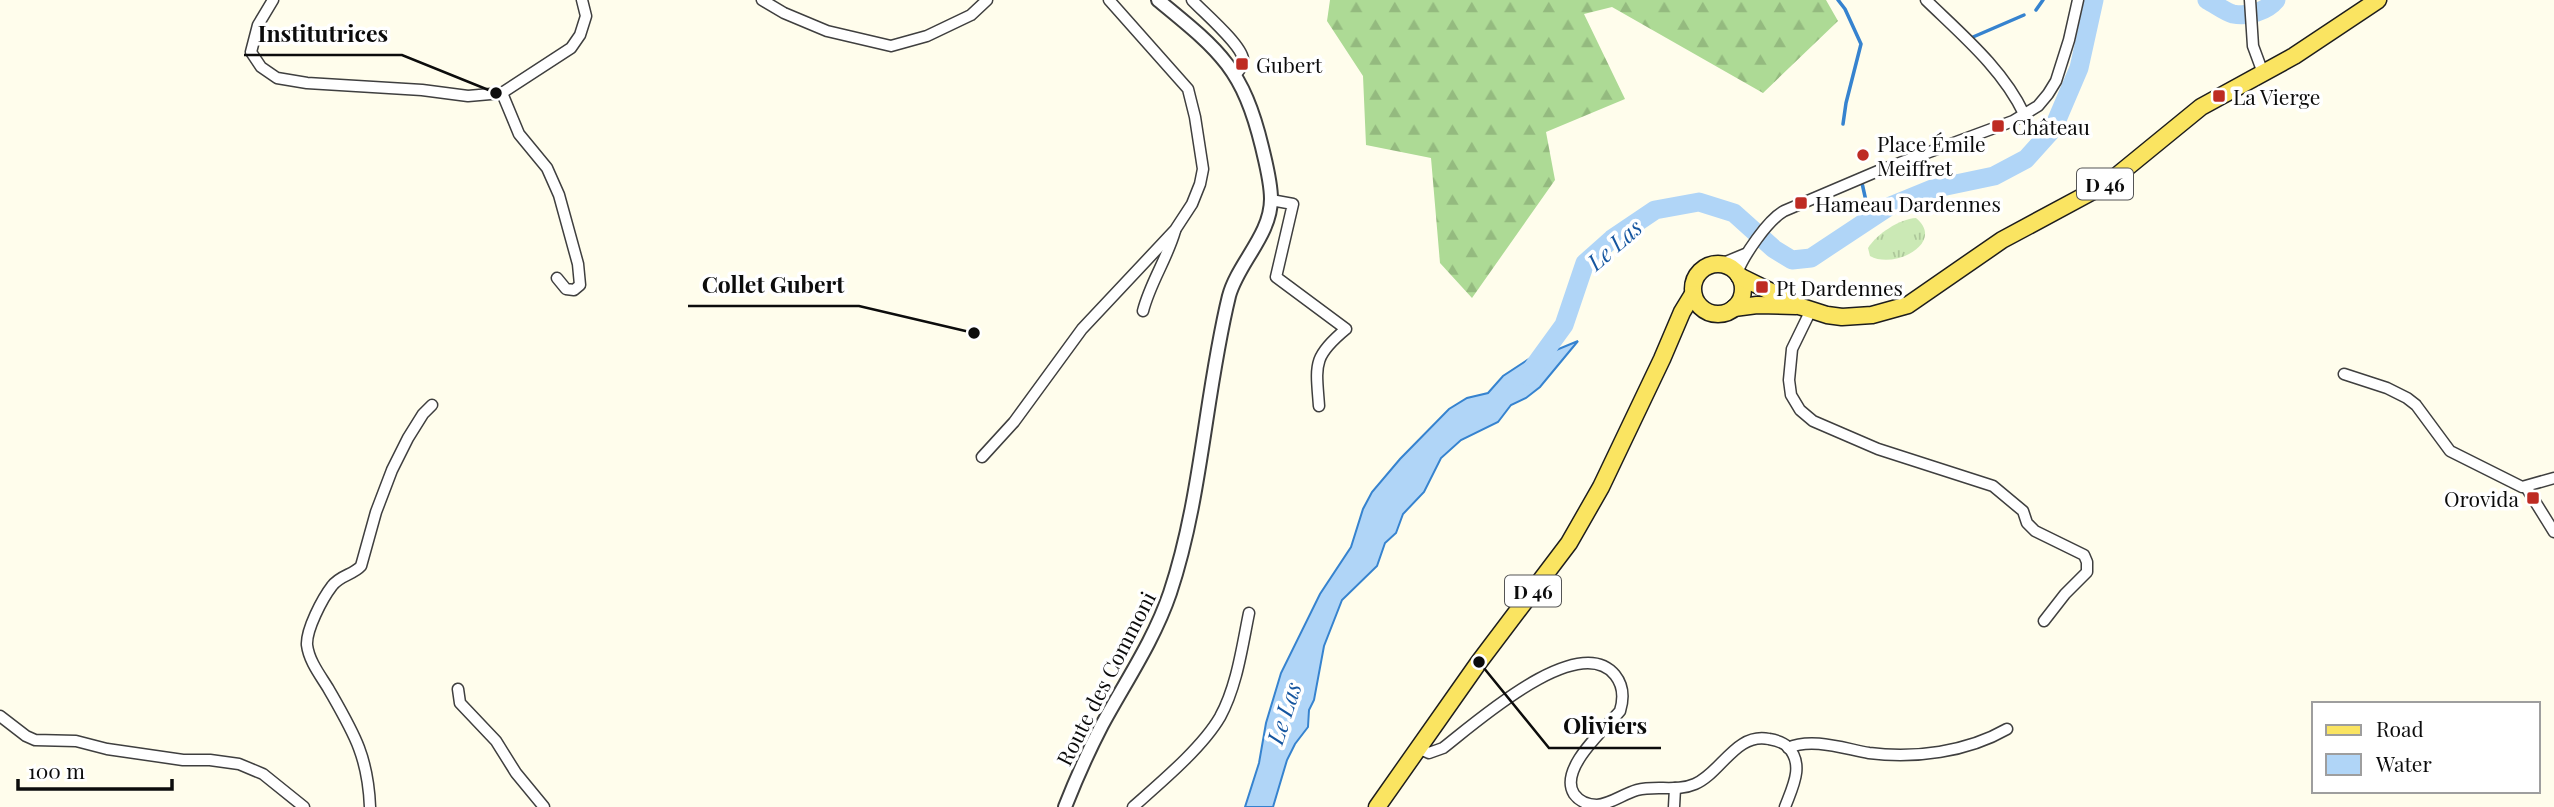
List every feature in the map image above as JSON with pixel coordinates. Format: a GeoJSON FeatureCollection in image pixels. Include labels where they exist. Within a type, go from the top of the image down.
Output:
{"type":"FeatureCollection","features":[{"type":"Feature","properties":{"kind":"main road","name":"D 46"},"geometry":{"type":"LineString","coordinates":[[1738,274],[1806,308],[1826,315],[1855,317],[1889,312],[1908,305],[2002,240],[2108,183],[2183,119],[2322,38],[2378,0]]}},
{"type":"Feature","properties":{"kind":"main road"},"geometry":{"type":"LineString","coordinates":[[1713,264],[1721,264],[1738,274],[1742,289],[1734,307],[1727,312],[1710,312],[1699,305],[1693,294],[1695,278],[1700,272],[1713,264]]}},
{"type":"Feature","properties":{"kind":"main road","name":"D 46"},"geometry":{"type":"LineString","coordinates":[[1377,807],[1580,526],[1618,455],[1682,312],[1693,294]]}},
{"type":"Feature","properties":{"kind":"main road","name":"D 46"},"geometry":{"type":"LineString","coordinates":[[1734,307],[1777,305],[1806,308]]}},
{"type":"Feature","properties":{"kind":"main road","name":"D 46"},"geometry":{"type":"LineString","coordinates":[[1673,335],[1698,314],[1710,312]]}},
{"type":"Feature","properties":{"kind":"street"},"geometry":{"type":"LineString","coordinates":[[273,0],[258,25],[251,52],[261,67],[277,78],[307,83],[422,90],[468,96],[502,93],[571,48],[580,35],[586,16],[582,0]]}},
{"type":"Feature","properties":{"kind":"street"},"geometry":{"type":"LineString","coordinates":[[762,0],[784,13],[827,31],[891,46],[927,36],[971,15],[987,0]]}},
{"type":"Feature","properties":{"kind":"street"},"geometry":{"type":"LineString","coordinates":[[982,457],[1014,422],[1082,329],[1175,230],[1192,204],[1203,169],[1188,89],[1109,0]]}},
{"type":"Feature","properties":{"kind":"street"},"geometry":{"type":"LineString","coordinates":[[1158,0],[1204,37],[1236,74],[1249,101],[1258,130],[1268,171],[1271,200],[1293,204],[1276,277],[1346,329],[1329,343],[1316,366],[1319,406]]}},
{"type":"Feature","properties":{"kind":"street"},"geometry":{"type":"LineString","coordinates":[[1192,0],[1223,30],[1241,55],[1242,64],[1236,74]]}},
{"type":"Feature","properties":{"kind":"street"},"geometry":{"type":"LineString","coordinates":[[1926,0],[1982,56],[2015,96],[2024,114]]}},
{"type":"Feature","properties":{"kind":"street"},"geometry":{"type":"LineString","coordinates":[[1738,274],[1747,251],[1779,213],[1855,180],[2013,121],[2041,103],[2056,81],[2069,40],[2077,0]]}},
{"type":"Feature","properties":{"kind":"street"},"geometry":{"type":"LineString","coordinates":[[2250,3],[2253,46],[2263,73]]}},
{"type":"Feature","properties":{"kind":"street"},"geometry":{"type":"LineString","coordinates":[[502,93],[519,134],[547,168],[558,195],[578,264],[580,285],[574,290],[566,289],[557,278]]}},
{"type":"Feature","properties":{"kind":"street","name":"Route des Commoni"},"geometry":{"type":"LineString","coordinates":[[1065,807],[1088,752],[1146,648],[1170,594],[1191,507],[1230,291],[1267,220],[1271,200]]}},
{"type":"Feature","properties":{"kind":"street"},"geometry":{"type":"LineString","coordinates":[[1143,311],[1175,230]]}},
{"type":"Feature","properties":{"kind":"street"},"geometry":{"type":"LineString","coordinates":[[1721,264],[1747,251]]}},
{"type":"Feature","properties":{"kind":"street"},"geometry":{"type":"LineString","coordinates":[[1806,308],[1789,364],[1791,395],[1813,421],[1878,449],[1993,486],[2023,511],[2027,523],[2035,530],[2084,555],[2087,572],[2044,621]]}},
{"type":"Feature","properties":{"kind":"street"},"geometry":{"type":"LineString","coordinates":[[2344,374],[2387,388],[2407,398],[2416,405],[2450,451],[2520,486],[2526,487],[2554,478]]}},
{"type":"Feature","properties":{"kind":"street"},"geometry":{"type":"LineString","coordinates":[[370,807],[368,776],[359,745],[312,661],[307,640],[310,626],[332,586],[344,575],[362,566],[376,512],[391,470],[418,421],[432,405]]}},
{"type":"Feature","properties":{"kind":"street"},"geometry":{"type":"LineString","coordinates":[[2526,487],[2554,533]]}},
{"type":"Feature","properties":{"kind":"street"},"geometry":{"type":"LineString","coordinates":[[1133,807],[1196,746],[1220,717],[1234,678],[1249,613]]}},
{"type":"Feature","properties":{"kind":"street"},"geometry":{"type":"LineString","coordinates":[[1418,748],[1429,753],[1438,751],[1534,680],[1569,667],[1592,663],[1604,666],[1617,677],[1622,689],[1622,705],[1616,716],[1575,764],[1570,781],[1573,793],[1581,801],[1594,805],[1639,790],[1692,785],[1702,780],[1749,739],[1766,738],[1778,741],[1788,748],[1795,758],[1796,770],[1785,807]]}},
{"type":"Feature","properties":{"kind":"street"},"geometry":{"type":"LineString","coordinates":[[458,689],[460,704],[496,741],[514,771],[544,807]]}},
{"type":"Feature","properties":{"kind":"street"},"geometry":{"type":"LineString","coordinates":[[0,716],[35,740],[72,741],[183,761],[239,764],[263,775],[304,807]]}},
{"type":"Feature","properties":{"kind":"street"},"geometry":{"type":"LineString","coordinates":[[1788,748],[1808,744],[1877,753],[1926,753],[1964,746],[2007,729]]}},
{"type":"Feature","properties":{"kind":"street"},"geometry":{"type":"LineString","coordinates":[[1674,807],[1675,788]]}},
{"type":"Feature","properties":{"kind":"green space"},"geometry":{"type":"Polygon","coordinates":[[[1330,0],[1826,0],[1838,21],[1763,93],[1612,7],[1584,14],[1625,99],[1546,132],[1555,180],[1472,298],[1440,263],[1431,158],[1366,145],[1363,76],[1327,21],[1330,0]]]}},
{"type":"Feature","properties":{"kind":"green space"},"geometry":{"type":"Polygon","coordinates":[[[1916,218],[1924,227],[1925,236],[1921,245],[1913,252],[1892,259],[1870,256],[1868,248],[1883,233],[1896,224],[1916,218]]]}},
{"type":"Feature","properties":{"kind":"water"},"geometry":{"type":"Polygon","coordinates":[[[1578,341],[1540,387],[1511,405],[1498,422],[1461,440],[1441,458],[1424,492],[1403,514],[1396,533],[1385,543],[1377,566],[1342,600],[1324,646],[1314,700],[1309,710],[1308,727],[1287,760],[1273,807],[1245,807],[1259,763],[1266,723],[1281,673],[1320,594],[1351,547],[1363,509],[1372,492],[1449,409],[1467,398],[1488,393],[1503,376],[1535,355],[1549,353],[1578,341]]]}},
{"type":"Feature","properties":{"kind":"waterway"},"geometry":{"type":"LineString","coordinates":[[1838,0],[1861,44],[1843,124]]}},
{"type":"Feature","properties":{"kind":"waterway"},"geometry":{"type":"LineString","coordinates":[[2036,10],[2043,0]]}},
{"type":"Feature","properties":{"kind":"waterway","name":"Le Las"},"geometry":{"type":"LineString","coordinates":[[1527,376],[1564,325],[1585,263],[1612,239],[1655,210],[1699,202],[1734,213],[1774,249],[1792,260],[1811,258],[1888,207],[1932,189],[1994,176],[2026,159],[2053,129],[2079,68],[2094,0]]}},
{"type":"Feature","properties":{"kind":"waterway"},"geometry":{"type":"LineString","coordinates":[[2207,0],[2227,12],[2239,15],[2262,10],[2276,0]]}},
{"type":"Feature","properties":{"kind":"waterway"},"geometry":{"type":"LineString","coordinates":[[1973,37],[2024,15]]}},
{"type":"Feature","properties":{"kind":"waterway"},"geometry":{"type":"LineString","coordinates":[[1862,183],[1870,219]]}},
{"type":"Feature","properties":{"kind":"place","name":"Gubert"},"geometry":{"type":"Point","coordinates":[1242,64]}},
{"type":"Feature","properties":{"kind":"place","name":"Institutrices"},"geometry":{"type":"Point","coordinates":[496,93]}},
{"type":"Feature","properties":{"kind":"place","name":"La Vierge"},"geometry":{"type":"Point","coordinates":[2219,96]}},
{"type":"Feature","properties":{"kind":"place","name":"Château"},"geometry":{"type":"Point","coordinates":[1998,126]}},
{"type":"Feature","properties":{"kind":"place","name":"Place Émile Meiffret"},"geometry":{"type":"Point","coordinates":[1863,155]}},
{"type":"Feature","properties":{"kind":"place","name":"Hameau Dardennes"},"geometry":{"type":"Point","coordinates":[1801,203]}},
{"type":"Feature","properties":{"kind":"place","name":"Pt Dardennes"},"geometry":{"type":"Point","coordinates":[1762,287]}},
{"type":"Feature","properties":{"kind":"place","name":"Collet Gubert"},"geometry":{"type":"Point","coordinates":[974,333]}},
{"type":"Feature","properties":{"kind":"place","name":"Orovida"},"geometry":{"type":"Point","coordinates":[2533,498]}},
{"type":"Feature","properties":{"kind":"place","name":"Oliviers"},"geometry":{"type":"Point","coordinates":[1479,662]}}]}
